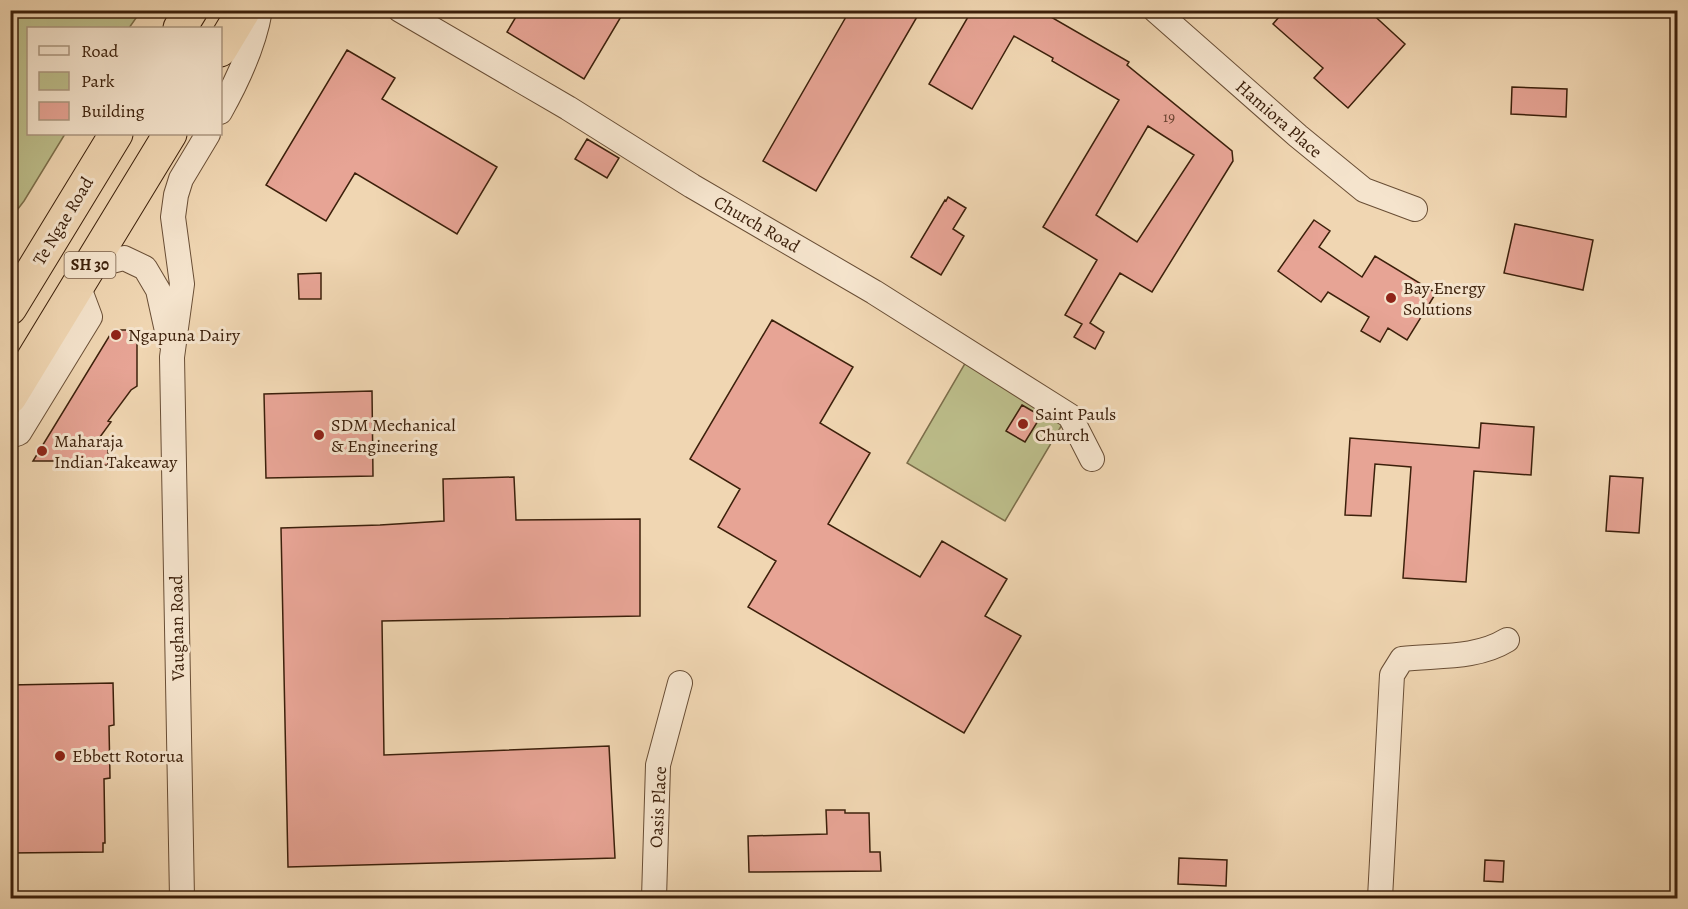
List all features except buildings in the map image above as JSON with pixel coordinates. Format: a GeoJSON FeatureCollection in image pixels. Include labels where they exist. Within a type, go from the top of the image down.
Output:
{"type":"FeatureCollection","features":[{"type":"Feature","properties":{"kind":"highway"},"geometry":{"type":"LineString","coordinates":[[181,27],[191,10]]}},
{"type":"Feature","properties":{"kind":"highway"},"geometry":{"type":"LineString","coordinates":[[222,47],[244,10]]}},
{"type":"Feature","properties":{"kind":"highway","name":"Te Ngae Road"},"geometry":{"type":"LineString","coordinates":[[10,308],[116,135]]}},
{"type":"Feature","properties":{"kind":"highway","name":"SH 30"},"geometry":{"type":"LineString","coordinates":[[10,398],[169,135]]}},
{"type":"Feature","properties":{"kind":"street"},"geometry":{"type":"LineString","coordinates":[[222,108],[233,89],[256,33],[260,10]]}},
{"type":"Feature","properties":{"kind":"street","name":"Church Road"},"geometry":{"type":"LineString","coordinates":[[400,10],[568,108],[692,186],[874,292],[1070,416],[1092,459]]}},
{"type":"Feature","properties":{"kind":"street","name":"Hamiora Place"},"geometry":{"type":"LineString","coordinates":[[1155,10],[1298,136],[1365,190],[1415,209]]}},
{"type":"Feature","properties":{"kind":"street","name":"Vaughan Road"},"geometry":{"type":"LineString","coordinates":[[182,898],[172,357],[182,284],[173,217],[181,179],[207,135]]}},
{"type":"Feature","properties":{"kind":"street","name":"Vaughan Road"},"geometry":{"type":"LineString","coordinates":[[83,276],[124,258],[145,268],[158,290],[172,357]]}},
{"type":"Feature","properties":{"kind":"street"},"geometry":{"type":"LineString","coordinates":[[10,436],[19,433],[90,317],[83,276]]}},
{"type":"Feature","properties":{"kind":"street"},"geometry":{"type":"LineString","coordinates":[[1380,898],[1392,675],[1402,659],[1445,657],[1496,647],[1507,640]]}},
{"type":"Feature","properties":{"kind":"street","name":"Oasis Place"},"geometry":{"type":"LineString","coordinates":[[654,898],[658,765],[680,682]]}},
{"type":"Feature","properties":{"kind":"green space"},"geometry":{"type":"Polygon","coordinates":[[[11,10],[141,11],[130,27],[27,27],[27,135],[64,135],[11,218],[11,10]]]}},
{"type":"Feature","properties":{"kind":"green space"},"geometry":{"type":"Polygon","coordinates":[[[967,360],[1066,418],[1005,521],[907,463],[967,360]]]}},
{"type":"Feature","properties":{"kind":"place","name":"Bay Energy Solutions"},"geometry":{"type":"Point","coordinates":[1391,298]}},
{"type":"Feature","properties":{"kind":"place","name":"Ngapuna Dairy"},"geometry":{"type":"Point","coordinates":[116,335]}},
{"type":"Feature","properties":{"kind":"place","name":"Saint Pauls Church"},"geometry":{"type":"Point","coordinates":[1023,424]}},
{"type":"Feature","properties":{"kind":"place","name":"SDM Mechanical & Engineering"},"geometry":{"type":"Point","coordinates":[319,435]}},
{"type":"Feature","properties":{"kind":"place","name":"Maharaja Indian Takeaway"},"geometry":{"type":"Point","coordinates":[42,451]}},
{"type":"Feature","properties":{"kind":"place","name":"Ebbett Rotorua"},"geometry":{"type":"Point","coordinates":[60,756]}}]}
